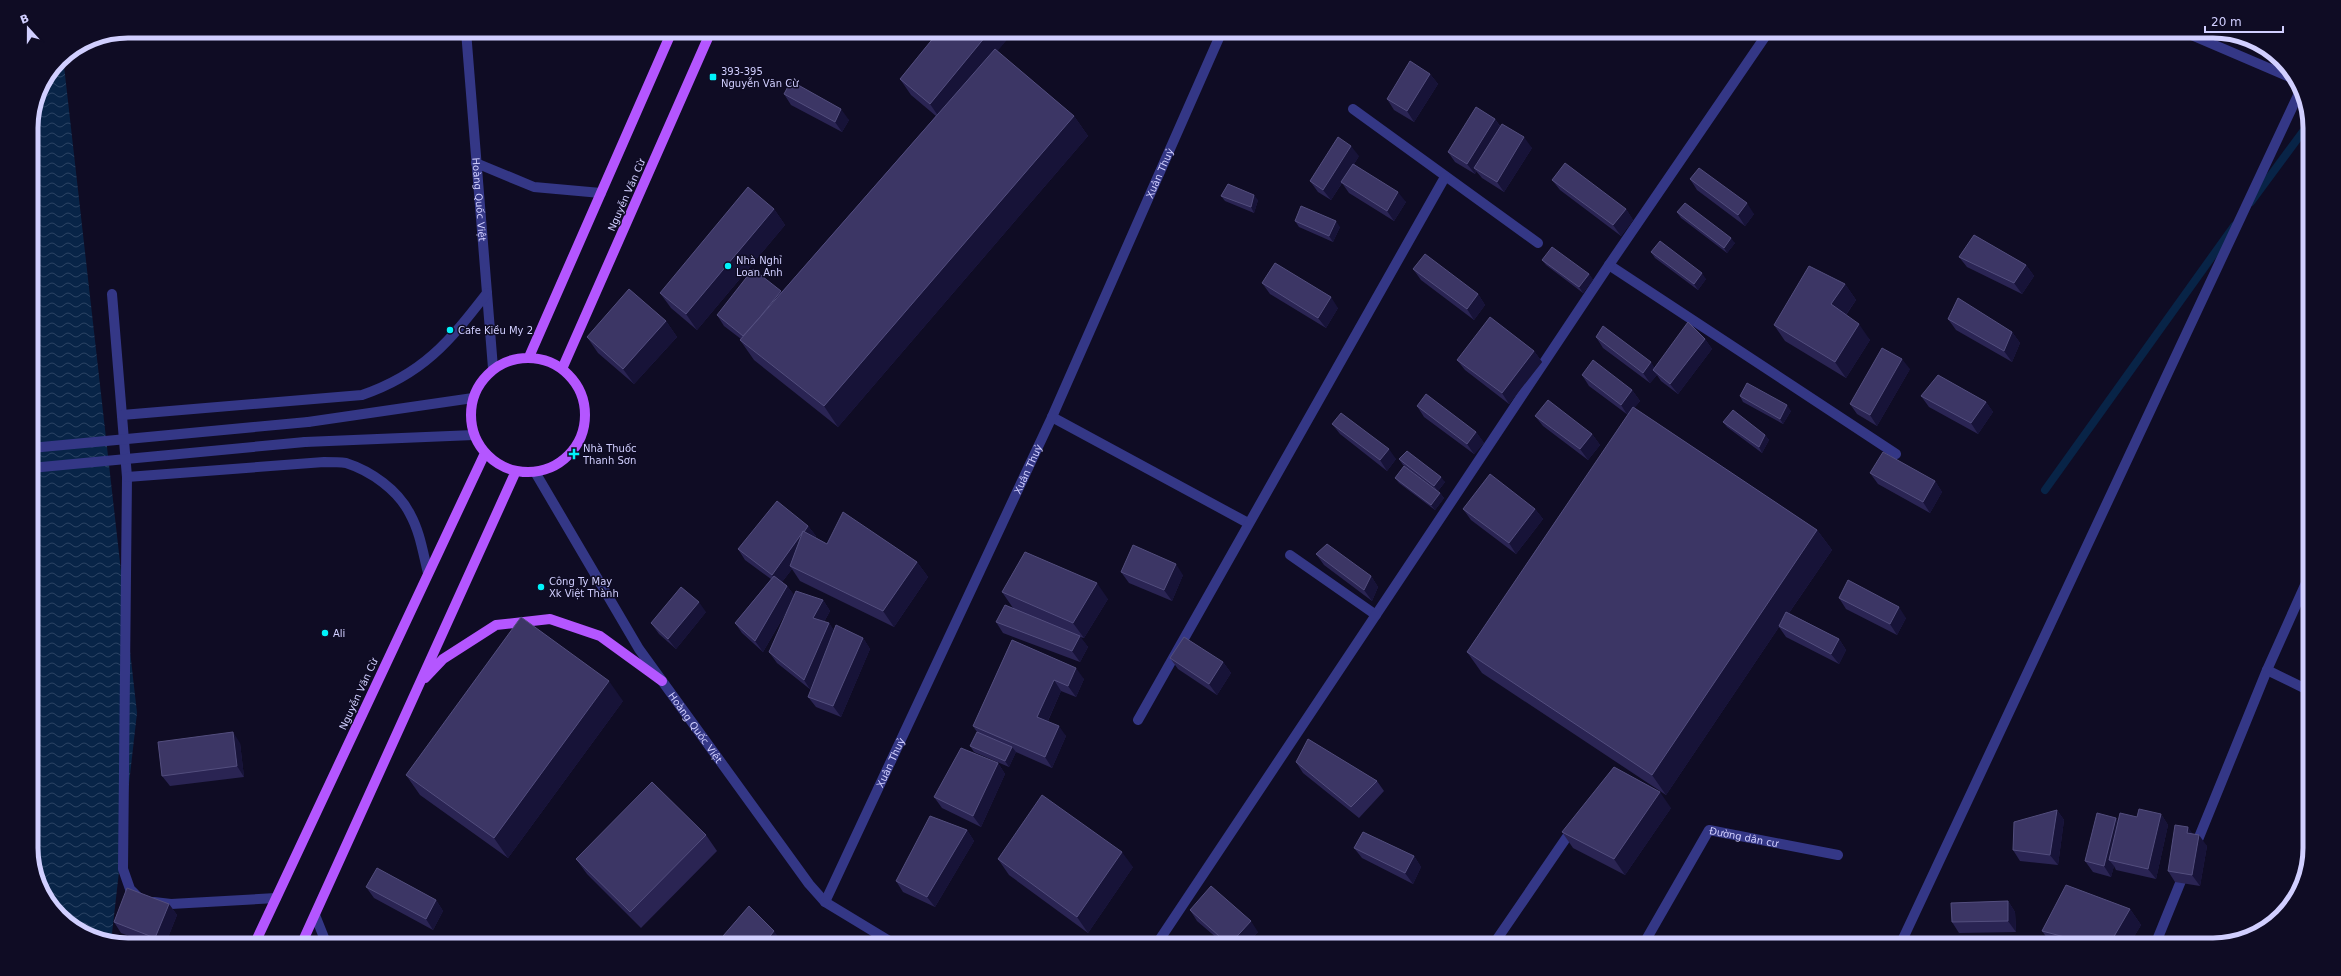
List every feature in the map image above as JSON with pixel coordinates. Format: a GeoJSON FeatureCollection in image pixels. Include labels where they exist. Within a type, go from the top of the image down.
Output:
{"type":"FeatureCollection","features":[{"type":"Feature","properties":{"kind":"main road"},"geometry":{"type":"LineString","coordinates":[[529,357],[669,38]]}},
{"type":"Feature","properties":{"kind":"main road","name":"Nguyễn Văn Cừ"},"geometry":{"type":"LineString","coordinates":[[562,368],[708,38]]}},
{"type":"Feature","properties":{"kind":"main road"},"geometry":{"type":"LineString","coordinates":[[529,357],[547,361],[562,368],[577,384],[584,402],[585,422],[580,440],[568,455],[552,467],[535,472],[516,471],[496,463],[485,453],[474,435],[470,416],[473,398],[481,382],[493,368],[510,360],[529,357]]}},
{"type":"Feature","properties":{"kind":"main road","name":"Nguyễn Văn Cừ"},"geometry":{"type":"LineString","coordinates":[[257,938],[485,453]]}},
{"type":"Feature","properties":{"kind":"main road"},"geometry":{"type":"LineString","coordinates":[[304,938],[516,471]]}},
{"type":"Feature","properties":{"kind":"main road"},"geometry":{"type":"LineString","coordinates":[[419,685],[443,659],[496,625],[550,619],[600,636],[662,681]]}},
{"type":"Feature","properties":{"kind":"street","name":"Hoàng Quốc Việt"},"geometry":{"type":"LineString","coordinates":[[467,38],[493,368]]}},
{"type":"Feature","properties":{"kind":"street","name":"Xuân Thuỷ"},"geometry":{"type":"LineString","coordinates":[[825,902],[1052,417],[1219,38]]}},
{"type":"Feature","properties":{"kind":"street"},"geometry":{"type":"LineString","coordinates":[[1161,938],[1609,265],[1764,38]]}},
{"type":"Feature","properties":{"kind":"street"},"geometry":{"type":"LineString","coordinates":[[2198,38],[2287,77]]}},
{"type":"Feature","properties":{"kind":"street"},"geometry":{"type":"LineString","coordinates":[[1903,938],[2297,97]]}},
{"type":"Feature","properties":{"kind":"street"},"geometry":{"type":"LineString","coordinates":[[1353,109],[1538,243]]}},
{"type":"Feature","properties":{"kind":"street"},"geometry":{"type":"LineString","coordinates":[[476,163],[534,187],[601,193]]}},
{"type":"Feature","properties":{"kind":"street"},"geometry":{"type":"LineString","coordinates":[[1138,720],[1248,523],[1445,177]]}},
{"type":"Feature","properties":{"kind":"street"},"geometry":{"type":"LineString","coordinates":[[1609,265],[1896,454]]}},
{"type":"Feature","properties":{"kind":"street"},"geometry":{"type":"LineString","coordinates":[[122,415],[362,395],[384,387],[428,360],[454,336],[487,293]]}},
{"type":"Feature","properties":{"kind":"street"},"geometry":{"type":"LineString","coordinates":[[112,294],[127,477],[123,869],[130,889],[142,901],[172,904],[276,898]]}},
{"type":"Feature","properties":{"kind":"street"},"geometry":{"type":"LineString","coordinates":[[38,447],[308,422],[473,398]]}},
{"type":"Feature","properties":{"kind":"street"},"geometry":{"type":"LineString","coordinates":[[1052,417],[1248,523]]}},
{"type":"Feature","properties":{"kind":"street"},"geometry":{"type":"LineString","coordinates":[[38,467],[305,442],[474,435]]}},
{"type":"Feature","properties":{"kind":"street"},"geometry":{"type":"LineString","coordinates":[[127,477],[324,462],[344,463],[361,469],[380,480],[410,513],[418,533],[428,573]]}},
{"type":"Feature","properties":{"kind":"street","name":"Hoàng Quốc Việt"},"geometry":{"type":"LineString","coordinates":[[535,472],[639,650],[809,884],[825,902],[884,938]]}},
{"type":"Feature","properties":{"kind":"street"},"geometry":{"type":"LineString","coordinates":[[1290,555],[1376,615]]}},
{"type":"Feature","properties":{"kind":"street"},"geometry":{"type":"LineString","coordinates":[[2158,938],[2266,670],[2303,589]]}},
{"type":"Feature","properties":{"kind":"street"},"geometry":{"type":"LineString","coordinates":[[2266,670],[2303,688]]}},
{"type":"Feature","properties":{"kind":"street"},"geometry":{"type":"LineString","coordinates":[[1498,938],[1578,820]]}},
{"type":"Feature","properties":{"kind":"street","name":"Đường dân cư"},"geometry":{"type":"LineString","coordinates":[[1647,938],[1709,830],[1838,855]]}},
{"type":"Feature","properties":{"kind":"street"},"geometry":{"type":"LineString","coordinates":[[315,915],[324,938]]}},
{"type":"Feature","properties":{"kind":"water"},"geometry":{"type":"Polygon","coordinates":[[[64,64],[137,713],[112,936],[88,929],[69,916],[60,907],[47,888],[38,854],[38,122],[41,105],[45,94],[53,78],[64,64]]]}},
{"type":"Feature","properties":{"kind":"building"},"geometry":{"type":"Polygon","coordinates":[[[933,38],[984,38],[930,104],[900,79],[933,38]]]}},
{"type":"Feature","properties":{"kind":"building"},"geometry":{"type":"Polygon","coordinates":[[[995,49],[1074,116],[824,406],[740,340],[995,49]]]}},
{"type":"Feature","properties":{"kind":"building"},"geometry":{"type":"Polygon","coordinates":[[[1410,61],[1430,74],[1407,111],[1387,99],[1410,61]]]}},
{"type":"Feature","properties":{"kind":"building"},"geometry":{"type":"Polygon","coordinates":[[[791,81],[841,109],[835,122],[784,94],[791,81]]]}},
{"type":"Feature","properties":{"kind":"building"},"geometry":{"type":"Polygon","coordinates":[[[1476,107],[1495,119],[1467,164],[1448,152],[1476,107]]]}},
{"type":"Feature","properties":{"kind":"building"},"geometry":{"type":"Polygon","coordinates":[[[1502,124],[1524,137],[1497,182],[1474,168],[1502,124]]]}},
{"type":"Feature","properties":{"kind":"building"},"geometry":{"type":"Polygon","coordinates":[[[1338,137],[1351,146],[1323,190],[1310,181],[1338,137]]]}},
{"type":"Feature","properties":{"kind":"building"},"geometry":{"type":"Polygon","coordinates":[[[1565,163],[1626,209],[1613,225],[1552,180],[1565,163]]]}},
{"type":"Feature","properties":{"kind":"building"},"geometry":{"type":"Polygon","coordinates":[[[1353,164],[1398,192],[1387,211],[1341,182],[1353,164]]]}},
{"type":"Feature","properties":{"kind":"building"},"geometry":{"type":"Polygon","coordinates":[[[1699,168],[1747,203],[1738,215],[1690,179],[1699,168]]]}},
{"type":"Feature","properties":{"kind":"building"},"geometry":{"type":"Polygon","coordinates":[[[1228,184],[1254,195],[1251,207],[1221,196],[1228,184]]]}},
{"type":"Feature","properties":{"kind":"building"},"geometry":{"type":"Polygon","coordinates":[[[748,187],[774,209],[686,314],[660,293],[748,187]]]}},
{"type":"Feature","properties":{"kind":"building"},"geometry":{"type":"Polygon","coordinates":[[[1685,203],[1731,238],[1724,248],[1677,212],[1685,203]]]}},
{"type":"Feature","properties":{"kind":"building"},"geometry":{"type":"Polygon","coordinates":[[[1301,206],[1336,221],[1329,236],[1295,221],[1301,206]]]}},
{"type":"Feature","properties":{"kind":"building"},"geometry":{"type":"Polygon","coordinates":[[[1974,235],[2026,265],[2014,283],[1959,257],[1974,235]]]}},
{"type":"Feature","properties":{"kind":"building"},"geometry":{"type":"Polygon","coordinates":[[[1660,241],[1702,273],[1694,284],[1651,252],[1660,241]]]}},
{"type":"Feature","properties":{"kind":"building"},"geometry":{"type":"Polygon","coordinates":[[[1552,247],[1589,274],[1579,287],[1542,260],[1552,247]]]}},
{"type":"Feature","properties":{"kind":"building"},"geometry":{"type":"Polygon","coordinates":[[[1425,254],[1478,294],[1467,309],[1413,269],[1425,254]]]}},
{"type":"Feature","properties":{"kind":"building"},"geometry":{"type":"Polygon","coordinates":[[[1275,263],[1331,297],[1318,318],[1262,283],[1275,263]]]}},
{"type":"Feature","properties":{"kind":"building"},"geometry":{"type":"Polygon","coordinates":[[[1809,266],[1845,284],[1831,304],[1859,324],[1835,362],[1774,325],[1809,266]]]}},
{"type":"Feature","properties":{"kind":"building"},"geometry":{"type":"Polygon","coordinates":[[[753,269],[781,291],[743,336],[717,315],[753,269]]]}},
{"type":"Feature","properties":{"kind":"building"},"geometry":{"type":"Polygon","coordinates":[[[629,289],[666,321],[623,369],[587,337],[629,289]]]}},
{"type":"Feature","properties":{"kind":"building"},"geometry":{"type":"Polygon","coordinates":[[[1958,298],[2012,332],[2004,351],[1948,319],[1958,298]]]}},
{"type":"Feature","properties":{"kind":"building"},"geometry":{"type":"Polygon","coordinates":[[[1490,317],[1534,351],[1502,393],[1457,360],[1490,317]]]}},
{"type":"Feature","properties":{"kind":"building"},"geometry":{"type":"Polygon","coordinates":[[[1688,322],[1705,339],[1670,384],[1653,370],[1688,322]]]}},
{"type":"Feature","properties":{"kind":"building"},"geometry":{"type":"Polygon","coordinates":[[[1603,326],[1651,362],[1643,373],[1596,337],[1603,326]]]}},
{"type":"Feature","properties":{"kind":"building"},"geometry":{"type":"Polygon","coordinates":[[[1882,348],[1902,359],[1870,415],[1850,404],[1882,348]]]}},
{"type":"Feature","properties":{"kind":"building"},"geometry":{"type":"Polygon","coordinates":[[[1593,360],[1632,390],[1621,405],[1582,375],[1593,360]]]}},
{"type":"Feature","properties":{"kind":"building"},"geometry":{"type":"Polygon","coordinates":[[[1938,375],[1986,402],[1971,423],[1921,396],[1938,375]]]}},
{"type":"Feature","properties":{"kind":"building"},"geometry":{"type":"Polygon","coordinates":[[[1747,383],[1787,405],[1780,419],[1740,396],[1747,383]]]}},
{"type":"Feature","properties":{"kind":"building"},"geometry":{"type":"Polygon","coordinates":[[[1426,394],[1476,432],[1467,444],[1417,406],[1426,394]]]}},
{"type":"Feature","properties":{"kind":"building"},"geometry":{"type":"Polygon","coordinates":[[[1548,400],[1592,434],[1580,449],[1535,416],[1548,400]]]}},
{"type":"Feature","properties":{"kind":"building"},"geometry":{"type":"Polygon","coordinates":[[[1633,407],[1817,530],[1652,775],[1467,652],[1633,407]]]}},
{"type":"Feature","properties":{"kind":"building"},"geometry":{"type":"Polygon","coordinates":[[[1733,410],[1765,435],[1759,447],[1723,422],[1733,410]]]}},
{"type":"Feature","properties":{"kind":"building"},"geometry":{"type":"Polygon","coordinates":[[[1341,413],[1389,449],[1380,460],[1332,424],[1341,413]]]}},
{"type":"Feature","properties":{"kind":"building"},"geometry":{"type":"Polygon","coordinates":[[[1407,451],[1441,477],[1434,486],[1399,459],[1407,451]]]}},
{"type":"Feature","properties":{"kind":"building"},"geometry":{"type":"Polygon","coordinates":[[[1883,452],[1935,481],[1923,502],[1870,473],[1883,452]]]}},
{"type":"Feature","properties":{"kind":"building"},"geometry":{"type":"Polygon","coordinates":[[[1404,466],[1440,493],[1431,505],[1395,478],[1404,466]]]}},
{"type":"Feature","properties":{"kind":"building"},"geometry":{"type":"Polygon","coordinates":[[[1490,474],[1535,509],[1509,543],[1463,509],[1490,474]]]}},
{"type":"Feature","properties":{"kind":"building"},"geometry":{"type":"Polygon","coordinates":[[[777,501],[808,526],[772,575],[738,549],[777,501]]]}},
{"type":"Feature","properties":{"kind":"building"},"geometry":{"type":"Polygon","coordinates":[[[843,512],[917,562],[883,611],[790,566],[803,531],[827,544],[843,512]]]}},
{"type":"Feature","properties":{"kind":"building"},"geometry":{"type":"Polygon","coordinates":[[[1327,544],[1371,576],[1364,590],[1316,554],[1327,544]]]}},
{"type":"Feature","properties":{"kind":"building"},"geometry":{"type":"Polygon","coordinates":[[[1133,545],[1176,564],[1164,590],[1121,572],[1133,545]]]}},
{"type":"Feature","properties":{"kind":"building"},"geometry":{"type":"Polygon","coordinates":[[[1025,552],[1097,583],[1073,623],[1002,592],[1025,552]]]}},
{"type":"Feature","properties":{"kind":"building"},"geometry":{"type":"Polygon","coordinates":[[[774,576],[787,586],[755,641],[735,623],[774,576]]]}},
{"type":"Feature","properties":{"kind":"building"},"geometry":{"type":"Polygon","coordinates":[[[1848,580],[1899,607],[1890,624],[1839,598],[1848,580]]]}},
{"type":"Feature","properties":{"kind":"building"},"geometry":{"type":"Polygon","coordinates":[[[681,587],[699,602],[668,639],[651,623],[681,587]]]}},
{"type":"Feature","properties":{"kind":"building"},"geometry":{"type":"Polygon","coordinates":[[[796,591],[823,600],[813,618],[829,623],[804,680],[769,652],[796,591]]]}},
{"type":"Feature","properties":{"kind":"building"},"geometry":{"type":"Polygon","coordinates":[[[1005,605],[1080,636],[1072,651],[996,622],[1005,605]]]}},
{"type":"Feature","properties":{"kind":"building"},"geometry":{"type":"Polygon","coordinates":[[[1786,612],[1839,639],[1831,654],[1779,626],[1786,612]]]}},
{"type":"Feature","properties":{"kind":"building"},"geometry":{"type":"Polygon","coordinates":[[[521,617],[609,681],[494,838],[406,775],[521,617]]]}},
{"type":"Feature","properties":{"kind":"building"},"geometry":{"type":"Polygon","coordinates":[[[836,625],[863,638],[833,706],[808,697],[836,625]]]}},
{"type":"Feature","properties":{"kind":"building"},"geometry":{"type":"Polygon","coordinates":[[[1184,637],[1223,662],[1209,684],[1170,658],[1184,637]]]}},
{"type":"Feature","properties":{"kind":"building"},"geometry":{"type":"Polygon","coordinates":[[[1012,640],[1076,668],[1068,686],[1054,680],[1037,717],[1059,726],[1045,757],[973,726],[1012,640]]]}},
{"type":"Feature","properties":{"kind":"building"},"geometry":{"type":"Polygon","coordinates":[[[233,732],[237,766],[162,776],[158,742],[233,732]]]}},
{"type":"Feature","properties":{"kind":"building"},"geometry":{"type":"Polygon","coordinates":[[[977,732],[1012,747],[1005,761],[970,746],[977,732]]]}},
{"type":"Feature","properties":{"kind":"building"},"geometry":{"type":"Polygon","coordinates":[[[1308,739],[1377,781],[1351,807],[1296,762],[1308,739]]]}},
{"type":"Feature","properties":{"kind":"building"},"geometry":{"type":"Polygon","coordinates":[[[961,748],[998,763],[973,816],[934,797],[961,748]]]}},
{"type":"Feature","properties":{"kind":"building"},"geometry":{"type":"Polygon","coordinates":[[[1614,767],[1660,792],[1614,859],[1562,832],[1614,767]]]}},
{"type":"Feature","properties":{"kind":"building"},"geometry":{"type":"Polygon","coordinates":[[[652,782],[706,835],[630,912],[576,859],[652,782]]]}},
{"type":"Feature","properties":{"kind":"building"},"geometry":{"type":"Polygon","coordinates":[[[1042,795],[1122,852],[1077,917],[998,859],[1042,795]]]}},
{"type":"Feature","properties":{"kind":"building"},"geometry":{"type":"Polygon","coordinates":[[[2139,809],[2161,814],[2148,869],[2109,860],[2120,813],[2137,817],[2139,809]]]}},
{"type":"Feature","properties":{"kind":"building"},"geometry":{"type":"Polygon","coordinates":[[[2057,810],[2050,855],[2013,850],[2014,822],[2057,810]]]}},
{"type":"Feature","properties":{"kind":"building"},"geometry":{"type":"Polygon","coordinates":[[[2097,813],[2116,818],[2104,866],[2085,861],[2097,813]]]}},
{"type":"Feature","properties":{"kind":"building"},"geometry":{"type":"Polygon","coordinates":[[[930,816],[967,830],[927,897],[896,881],[930,816]]]}},
{"type":"Feature","properties":{"kind":"building"},"geometry":{"type":"Polygon","coordinates":[[[2175,825],[2188,827],[2187,833],[2199,835],[2192,875],[2168,871],[2175,825]]]}},
{"type":"Feature","properties":{"kind":"building"},"geometry":{"type":"Polygon","coordinates":[[[1363,832],[1414,856],[1405,873],[1354,848],[1363,832]]]}},
{"type":"Feature","properties":{"kind":"building"},"geometry":{"type":"Polygon","coordinates":[[[377,868],[436,900],[426,919],[366,887],[377,868]]]}},
{"type":"Feature","properties":{"kind":"building"},"geometry":{"type":"Polygon","coordinates":[[[2066,885],[2130,909],[2113,938],[2068,938],[2042,931],[2066,885]]]}},
{"type":"Feature","properties":{"kind":"building"},"geometry":{"type":"Polygon","coordinates":[[[1211,886],[1251,921],[1235,938],[1221,938],[1190,910],[1211,886]]]}},
{"type":"Feature","properties":{"kind":"building"},"geometry":{"type":"Polygon","coordinates":[[[127,888],[169,904],[155,938],[114,922],[127,888]]]}},
{"type":"Feature","properties":{"kind":"building"},"geometry":{"type":"Polygon","coordinates":[[[2008,901],[2008,921],[1952,922],[1951,903],[2008,901]]]}},
{"type":"Feature","properties":{"kind":"building"},"geometry":{"type":"Polygon","coordinates":[[[749,906],[774,931],[768,938],[721,938],[749,906]]]}},
{"type":"Feature","properties":{"kind":"waterway"},"geometry":{"type":"LineString","coordinates":[[2251,202],[2303,131]]}},
{"type":"Feature","properties":{"kind":"waterway"},"geometry":{"type":"LineString","coordinates":[[2045,490],[2234,226]]}},
{"type":"Feature","properties":{"kind":"place","name":"393-395 Nguyễn Văn Cừ"},"geometry":{"type":"Point","coordinates":[713,77]}},
{"type":"Feature","properties":{"kind":"place","name":"Nhà Nghỉ Loan Anh"},"geometry":{"type":"Point","coordinates":[728,266]}},
{"type":"Feature","properties":{"kind":"place","name":"Cafe Kiều My 2"},"geometry":{"type":"Point","coordinates":[450,330]}},
{"type":"Feature","properties":{"kind":"place","name":"Nhà Thuốc Thanh Sơn"},"geometry":{"type":"Point","coordinates":[574,454]}},
{"type":"Feature","properties":{"kind":"place","name":"Công Ty May Xk Việt Thành"},"geometry":{"type":"Point","coordinates":[541,587]}},
{"type":"Feature","properties":{"kind":"place","name":"Ali"},"geometry":{"type":"Point","coordinates":[325,633]}}]}
